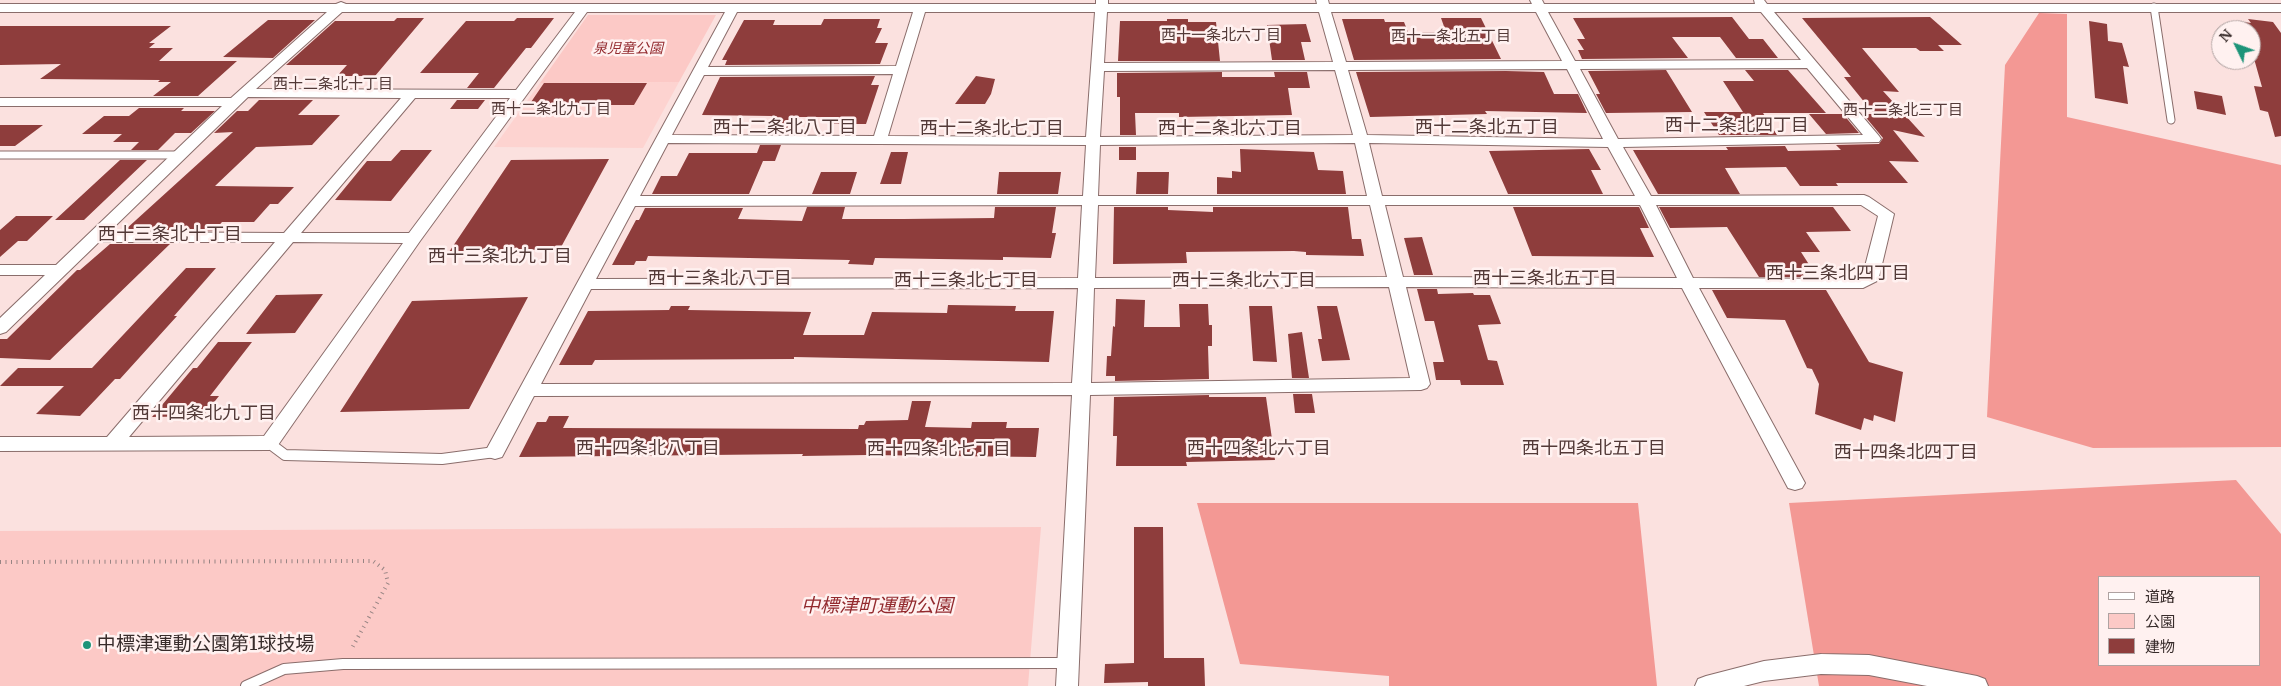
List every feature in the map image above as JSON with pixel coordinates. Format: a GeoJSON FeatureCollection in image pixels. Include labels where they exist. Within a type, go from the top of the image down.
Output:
{"type":"FeatureCollection","features":[{"type":"Feature","properties":{"kind":"street"},"geometry":{"type":"LineString","coordinates":[[0,8],[343,4],[483,4],[583,8],[667,4],[733,8],[920,8],[1102,4],[2048,4],[2281,8]]}},
{"type":"Feature","properties":{"kind":"street"},"geometry":{"type":"LineString","coordinates":[[0,328],[239,98],[343,4]]}},
{"type":"Feature","properties":{"kind":"street"},"geometry":{"type":"LineString","coordinates":[[1068,686],[1083,389],[1090,200],[1102,4]]}},
{"type":"Feature","properties":{"kind":"street"},"geometry":{"type":"LineString","coordinates":[[528,390],[1083,389],[1421,384],[1361,139],[1323,4]]}},
{"type":"Feature","properties":{"kind":"street"},"geometry":{"type":"LineString","coordinates":[[1538,4],[1646,201],[1687,282],[1795,483]]}},
{"type":"Feature","properties":{"kind":"street"},"geometry":{"type":"LineString","coordinates":[[663,139],[1093,141],[1361,139],[1612,142],[1874,139],[1760,4]]}},
{"type":"Feature","properties":{"kind":"street"},"geometry":{"type":"LineString","coordinates":[[0,444],[269,443],[414,238],[583,8]]}},
{"type":"Feature","properties":{"kind":"street"},"geometry":{"type":"LineString","coordinates":[[494,452],[733,8]]}},
{"type":"Feature","properties":{"kind":"street"},"geometry":{"type":"LineString","coordinates":[[880,140],[920,8]]}},
{"type":"Feature","properties":{"kind":"street"},"geometry":{"type":"LineString","coordinates":[[1098,67],[1811,64]]}},
{"type":"Feature","properties":{"kind":"street"},"geometry":{"type":"LineString","coordinates":[[700,71],[901,70]]}},
{"type":"Feature","properties":{"kind":"street"},"geometry":{"type":"LineString","coordinates":[[112,444],[411,94]]}},
{"type":"Feature","properties":{"kind":"street"},"geometry":{"type":"LineString","coordinates":[[0,102],[411,94],[521,94]]}},
{"type":"Feature","properties":{"kind":"street"},"geometry":{"type":"LineString","coordinates":[[585,284],[1687,282],[1857,284],[1871,276],[1886,214],[1864,200],[630,201]]}},
{"type":"Feature","properties":{"kind":"street"},"geometry":{"type":"LineString","coordinates":[[96,237],[414,238]]}},
{"type":"Feature","properties":{"kind":"street"},"geometry":{"type":"LineString","coordinates":[[0,270],[60,270]]}},
{"type":"Feature","properties":{"kind":"street"},"geometry":{"type":"LineString","coordinates":[[1706,686],[1764,671],[1821,664],[1869,665],[1977,686]]}},
{"type":"Feature","properties":{"kind":"lane"},"geometry":{"type":"LineString","coordinates":[[2154,7],[2171,120]]}},
{"type":"Feature","properties":{"kind":"lane"},"geometry":{"type":"LineString","coordinates":[[0,155],[180,155]]}},
{"type":"Feature","properties":{"kind":"lane"},"geometry":{"type":"LineString","coordinates":[[269,443],[285,455],[442,459],[494,452]]}},
{"type":"Feature","properties":{"kind":"lane"},"geometry":{"type":"LineString","coordinates":[[246,686],[284,669],[343,664],[1068,663]]}},
{"type":"Feature","properties":{"kind":"path"},"geometry":{"type":"LineString","coordinates":[[0,562],[373,561],[385,570],[388,583],[343,664]]}},
{"type":"Feature","properties":{"kind":"shaded area"},"geometry":{"type":"Polygon","coordinates":[[[2039,13],[2067,14],[2067,117],[2281,165],[2281,447],[2093,448],[1987,417],[2005,65],[2039,13]]]}},
{"type":"Feature","properties":{"kind":"shaded area"},"geometry":{"type":"Polygon","coordinates":[[[679,82],[643,148],[494,147],[540,83],[679,82]]]}},
{"type":"Feature","properties":{"kind":"shaded area"},"geometry":{"type":"Polygon","coordinates":[[[2236,480],[2281,534],[2281,686],[1819,686],[1789,503],[2236,480]]]}},
{"type":"Feature","properties":{"kind":"shaded area"},"geometry":{"type":"Polygon","coordinates":[[[1197,503],[1638,503],[1657,686],[1389,686],[1389,676],[1240,664],[1197,503]]]}},
{"type":"Feature","properties":{"kind":"green space","name":"泉児童公園"},"geometry":{"type":"Polygon","coordinates":[[[588,15],[716,15],[679,82],[540,83],[588,15]]]}},
{"type":"Feature","properties":{"kind":"green space","name":"中標津町運動公園"},"geometry":{"type":"Polygon","coordinates":[[[1041,527],[1028,686],[0,686],[0,531],[1041,527]]]}},
{"type":"Feature","properties":{"kind":"building"},"geometry":{"type":"Polygon","coordinates":[[[1732,17],[1749,39],[1763,39],[1778,58],[1736,58],[1720,37],[1672,37],[1688,58],[1582,59],[1578,50],[1584,50],[1577,39],[1585,39],[1573,18],[1732,17]]]}},
{"type":"Feature","properties":{"kind":"building"},"geometry":{"type":"Polygon","coordinates":[[[1930,17],[1962,45],[1938,45],[1944,51],[1920,51],[1916,48],[1862,48],[1899,92],[1883,91],[1925,137],[1893,130],[1919,162],[1889,161],[1908,183],[1836,183],[1838,186],[1800,186],[1786,167],[1725,168],[1740,194],[1658,194],[1633,150],[1728,150],[1726,147],[1785,146],[1788,151],[1841,150],[1836,145],[1879,144],[1883,138],[1863,114],[1874,114],[1844,77],[1851,77],[1802,18],[1930,17]]]}},
{"type":"Feature","properties":{"kind":"building"},"geometry":{"type":"Polygon","coordinates":[[[397,18],[424,18],[375,76],[337,76],[347,65],[286,65],[335,21],[394,21],[397,18]]]}},
{"type":"Feature","properties":{"kind":"building"},"geometry":{"type":"Polygon","coordinates":[[[517,18],[554,18],[531,48],[526,48],[494,88],[467,88],[479,73],[420,73],[466,21],[514,21],[517,18]]]}},
{"type":"Feature","properties":{"kind":"building"},"geometry":{"type":"Polygon","coordinates":[[[1441,18],[1481,18],[1501,59],[1354,60],[1342,19],[1384,19],[1385,22],[1404,22],[1408,32],[1446,32],[1441,18]]]}},
{"type":"Feature","properties":{"kind":"building"},"geometry":{"type":"Polygon","coordinates":[[[824,19],[880,19],[877,28],[882,28],[875,43],[888,43],[880,64],[725,65],[727,60],[722,60],[744,20],[775,20],[773,25],[821,25],[824,19]]]}},
{"type":"Feature","properties":{"kind":"building"},"geometry":{"type":"Polygon","coordinates":[[[1167,19],[1188,19],[1188,22],[1216,22],[1220,61],[1118,61],[1120,21],[1167,21],[1167,19]]]}},
{"type":"Feature","properties":{"kind":"building"},"geometry":{"type":"Polygon","coordinates":[[[268,20],[315,20],[273,58],[223,57],[268,20]]]}},
{"type":"Feature","properties":{"kind":"building"},"geometry":{"type":"Polygon","coordinates":[[[2089,21],[2107,24],[2108,41],[2122,43],[2129,67],[2123,66],[2128,104],[2095,98],[2089,21]]]}},
{"type":"Feature","properties":{"kind":"building"},"geometry":{"type":"Polygon","coordinates":[[[2261,21],[2273,22],[2281,33],[2281,136],[2275,137],[2268,112],[2260,110],[2254,86],[2262,87],[2257,70],[2261,70],[2261,21]]]}},
{"type":"Feature","properties":{"kind":"building"},"geometry":{"type":"Polygon","coordinates":[[[1306,24],[1311,42],[1301,42],[1305,60],[1272,60],[1267,25],[1306,24]]]}},
{"type":"Feature","properties":{"kind":"building"},"geometry":{"type":"Polygon","coordinates":[[[0,26],[171,26],[149,43],[155,43],[149,48],[173,48],[159,61],[237,61],[198,96],[153,96],[171,82],[158,82],[160,80],[40,79],[61,64],[0,65],[0,26]]]}},
{"type":"Feature","properties":{"kind":"building"},"geometry":{"type":"Polygon","coordinates":[[[1666,70],[1692,112],[1606,113],[1596,94],[1600,94],[1588,71],[1666,70]]]}},
{"type":"Feature","properties":{"kind":"building"},"geometry":{"type":"Polygon","coordinates":[[[1745,70],[1788,70],[1826,113],[1763,113],[1777,135],[1719,135],[1704,112],[1743,112],[1723,81],[1754,81],[1745,70]]]}},
{"type":"Feature","properties":{"kind":"building"},"geometry":{"type":"Polygon","coordinates":[[[1222,72],[1222,77],[1275,77],[1274,72],[1307,72],[1310,88],[1288,88],[1292,115],[1179,117],[1179,113],[1135,113],[1136,135],[1120,135],[1120,97],[1117,97],[1117,73],[1222,72]]]}},
{"type":"Feature","properties":{"kind":"building"},"geometry":{"type":"Polygon","coordinates":[[[1356,72],[1544,72],[1554,94],[1578,94],[1587,113],[1485,111],[1487,114],[1370,117],[1356,72]]]}},
{"type":"Feature","properties":{"kind":"building"},"geometry":{"type":"Polygon","coordinates":[[[875,76],[871,85],[879,85],[866,124],[828,124],[830,117],[792,117],[785,134],[765,134],[772,116],[702,115],[720,77],[875,76]]]}},
{"type":"Feature","properties":{"kind":"building"},"geometry":{"type":"Polygon","coordinates":[[[976,76],[995,79],[991,94],[985,104],[955,104],[976,76]]]}},
{"type":"Feature","properties":{"kind":"building"},"geometry":{"type":"Polygon","coordinates":[[[544,83],[647,83],[634,105],[529,105],[544,83]]]}},
{"type":"Feature","properties":{"kind":"building"},"geometry":{"type":"Polygon","coordinates":[[[2194,91],[2222,96],[2226,115],[2197,109],[2194,91]]]}},
{"type":"Feature","properties":{"kind":"building"},"geometry":{"type":"Polygon","coordinates":[[[259,100],[313,100],[298,115],[340,115],[312,145],[256,147],[215,186],[294,187],[278,204],[270,204],[254,222],[222,222],[214,231],[125,230],[233,132],[214,133],[237,111],[248,111],[259,100]]]}},
{"type":"Feature","properties":{"kind":"building"},"geometry":{"type":"Polygon","coordinates":[[[457,100],[485,100],[478,109],[450,109],[457,100]]]}},
{"type":"Feature","properties":{"kind":"building"},"geometry":{"type":"Polygon","coordinates":[[[139,108],[184,108],[181,111],[215,111],[191,133],[175,133],[158,150],[131,150],[139,142],[113,142],[122,134],[82,134],[104,116],[129,116],[139,108]]]}},
{"type":"Feature","properties":{"kind":"building"},"geometry":{"type":"Polygon","coordinates":[[[1809,114],[1843,114],[1859,133],[1826,134],[1809,114]]]}},
{"type":"Feature","properties":{"kind":"building"},"geometry":{"type":"Polygon","coordinates":[[[0,125],[43,125],[15,146],[0,146],[0,125]]]}},
{"type":"Feature","properties":{"kind":"building"},"geometry":{"type":"Polygon","coordinates":[[[760,145],[781,145],[775,161],[763,161],[749,194],[652,194],[661,176],[677,176],[689,153],[757,153],[760,145]]]}},
{"type":"Feature","properties":{"kind":"building"},"geometry":{"type":"Polygon","coordinates":[[[1119,147],[1136,147],[1136,160],[1119,160],[1119,147]]]}},
{"type":"Feature","properties":{"kind":"building"},"geometry":{"type":"Polygon","coordinates":[[[1240,149],[1314,152],[1318,170],[1343,171],[1346,194],[1217,194],[1217,177],[1232,178],[1232,171],[1241,172],[1240,149]]]}},
{"type":"Feature","properties":{"kind":"building"},"geometry":{"type":"Polygon","coordinates":[[[1589,149],[1601,170],[1591,170],[1603,194],[1508,194],[1489,151],[1589,149]]]}},
{"type":"Feature","properties":{"kind":"building"},"geometry":{"type":"Polygon","coordinates":[[[401,150],[432,150],[391,201],[335,200],[367,161],[391,161],[401,150]]]}},
{"type":"Feature","properties":{"kind":"building"},"geometry":{"type":"Polygon","coordinates":[[[891,152],[908,152],[901,184],[880,184],[891,152]]]}},
{"type":"Feature","properties":{"kind":"building"},"geometry":{"type":"Polygon","coordinates":[[[609,159],[560,249],[449,252],[511,160],[609,159]]]}},
{"type":"Feature","properties":{"kind":"building"},"geometry":{"type":"Polygon","coordinates":[[[120,160],[147,160],[84,220],[55,220],[120,160]]]}},
{"type":"Feature","properties":{"kind":"building"},"geometry":{"type":"Polygon","coordinates":[[[821,172],[857,172],[850,194],[812,194],[821,172]]]}},
{"type":"Feature","properties":{"kind":"building"},"geometry":{"type":"Polygon","coordinates":[[[999,172],[1061,172],[1058,194],[997,194],[999,172]]]}},
{"type":"Feature","properties":{"kind":"building"},"geometry":{"type":"Polygon","coordinates":[[[1137,172],[1169,172],[1168,194],[1136,194],[1137,172]]]}},
{"type":"Feature","properties":{"kind":"building"},"geometry":{"type":"Polygon","coordinates":[[[807,207],[845,207],[842,219],[904,219],[994,218],[995,207],[1056,207],[1052,233],[1056,233],[1051,258],[1003,257],[1003,260],[875,258],[873,265],[848,264],[850,260],[648,256],[646,261],[636,261],[634,265],[612,265],[636,220],[639,220],[645,208],[743,208],[738,219],[802,221],[807,207]]]}},
{"type":"Feature","properties":{"kind":"building"},"geometry":{"type":"Polygon","coordinates":[[[1114,207],[1168,207],[1168,210],[1213,212],[1213,207],[1348,207],[1352,239],[1361,239],[1364,256],[1306,255],[1306,252],[1294,251],[1186,252],[1187,263],[1113,264],[1114,207]]]}},
{"type":"Feature","properties":{"kind":"building"},"geometry":{"type":"Polygon","coordinates":[[[1513,207],[1639,207],[1649,228],[1640,228],[1654,257],[1532,256],[1513,207]]]}},
{"type":"Feature","properties":{"kind":"building"},"geometry":{"type":"Polygon","coordinates":[[[1659,207],[1833,207],[1851,231],[1806,232],[1820,252],[1801,252],[1817,277],[1759,277],[1727,227],[1670,228],[1659,207]]]}},
{"type":"Feature","properties":{"kind":"building"},"geometry":{"type":"Polygon","coordinates":[[[16,216],[53,216],[27,241],[18,241],[0,257],[0,230],[16,216]]]}},
{"type":"Feature","properties":{"kind":"building"},"geometry":{"type":"Polygon","coordinates":[[[1422,237],[1433,275],[1414,275],[1404,238],[1422,237]]]}},
{"type":"Feature","properties":{"kind":"building"},"geometry":{"type":"Polygon","coordinates":[[[110,244],[170,244],[50,360],[0,358],[0,339],[7,339],[77,270],[80,270],[110,244]]]}},
{"type":"Feature","properties":{"kind":"building"},"geometry":{"type":"Polygon","coordinates":[[[186,268],[216,268],[174,316],[177,316],[120,379],[115,379],[80,416],[36,414],[64,386],[0,386],[18,368],[92,368],[186,268]]]}},
{"type":"Feature","properties":{"kind":"building"},"geometry":{"type":"Polygon","coordinates":[[[1417,289],[1437,289],[1438,294],[1473,293],[1474,295],[1490,295],[1501,324],[1478,325],[1488,360],[1497,361],[1504,385],[1461,385],[1460,380],[1436,380],[1433,362],[1444,362],[1434,321],[1425,321],[1417,289]]]}},
{"type":"Feature","properties":{"kind":"building"},"geometry":{"type":"Polygon","coordinates":[[[1712,290],[1826,290],[1869,362],[1903,372],[1895,422],[1874,415],[1873,421],[1864,418],[1861,430],[1815,414],[1819,384],[1812,369],[1807,368],[1785,320],[1727,318],[1712,290]]]}},
{"type":"Feature","properties":{"kind":"building"},"geometry":{"type":"Polygon","coordinates":[[[323,294],[295,333],[246,334],[276,295],[323,294]]]}},
{"type":"Feature","properties":{"kind":"building"},"geometry":{"type":"Polygon","coordinates":[[[528,297],[469,409],[340,412],[412,301],[528,297]]]}},
{"type":"Feature","properties":{"kind":"building"},"geometry":{"type":"Polygon","coordinates":[[[1116,299],[1145,300],[1144,327],[1180,327],[1179,304],[1208,304],[1209,325],[1212,325],[1212,346],[1208,346],[1209,379],[1115,381],[1115,376],[1106,376],[1107,356],[1111,356],[1113,326],[1115,327],[1116,299]]]}},
{"type":"Feature","properties":{"kind":"building"},"geometry":{"type":"Polygon","coordinates":[[[948,305],[1016,306],[1015,311],[1054,311],[1049,362],[794,357],[794,359],[595,360],[592,365],[559,365],[588,311],[669,310],[671,306],[690,306],[688,310],[811,312],[803,335],[864,335],[872,312],[947,313],[948,305]]]}},
{"type":"Feature","properties":{"kind":"building"},"geometry":{"type":"Polygon","coordinates":[[[1249,306],[1272,306],[1277,362],[1253,361],[1249,306]]]}},
{"type":"Feature","properties":{"kind":"building"},"geometry":{"type":"Polygon","coordinates":[[[1317,306],[1337,306],[1350,360],[1322,361],[1318,339],[1322,339],[1317,306]]]}},
{"type":"Feature","properties":{"kind":"building"},"geometry":{"type":"Polygon","coordinates":[[[1302,332],[1309,378],[1292,378],[1288,334],[1302,332]]]}},
{"type":"Feature","properties":{"kind":"building"},"geometry":{"type":"Polygon","coordinates":[[[218,342],[252,342],[210,396],[219,396],[203,416],[152,417],[193,368],[197,368],[218,342]]]}},
{"type":"Feature","properties":{"kind":"building"},"geometry":{"type":"Polygon","coordinates":[[[1293,394],[1312,394],[1315,413],[1295,413],[1293,394]]]}},
{"type":"Feature","properties":{"kind":"building"},"geometry":{"type":"Polygon","coordinates":[[[1209,395],[1209,397],[1266,397],[1275,460],[1186,462],[1187,466],[1116,466],[1117,436],[1113,436],[1114,397],[1209,395]]]}},
{"type":"Feature","properties":{"kind":"building"},"geometry":{"type":"Polygon","coordinates":[[[912,401],[931,401],[925,427],[971,428],[972,422],[1007,422],[1006,428],[1039,428],[1036,457],[802,456],[803,454],[519,457],[537,422],[546,422],[549,416],[569,416],[563,428],[858,429],[859,425],[864,425],[866,421],[908,420],[912,401]]]}},
{"type":"Feature","properties":{"kind":"building"},"geometry":{"type":"Polygon","coordinates":[[[1134,527],[1163,527],[1164,658],[1204,658],[1205,686],[1148,686],[1148,682],[1104,683],[1105,664],[1134,663],[1134,527]]]}},
{"type":"Feature","properties":{"kind":"place","name":"中標津運動公園第1球技場"},"geometry":{"type":"Point","coordinates":[87,645]}},
{"type":"Feature","properties":{"kind":"district","name":"西十一条北六丁目"},"geometry":{"type":"Point","coordinates":[1221,36]}},
{"type":"Feature","properties":{"kind":"district","name":"西十一条北五丁目"},"geometry":{"type":"Point","coordinates":[1451,37]}},
{"type":"Feature","properties":{"kind":"district","name":"西十二条北十丁目"},"geometry":{"type":"Point","coordinates":[333,85]}},
{"type":"Feature","properties":{"kind":"district","name":"西十二条北九丁目"},"geometry":{"type":"Point","coordinates":[551,110]}},
{"type":"Feature","properties":{"kind":"district","name":"西十二条北三丁目"},"geometry":{"type":"Point","coordinates":[1903,111]}},
{"type":"Feature","properties":{"kind":"district","name":"西十二条北四丁目"},"geometry":{"type":"Point","coordinates":[1737,126]}},
{"type":"Feature","properties":{"kind":"district","name":"西十二条北八丁目"},"geometry":{"type":"Point","coordinates":[785,128]}},
{"type":"Feature","properties":{"kind":"district","name":"西十二条北五丁目"},"geometry":{"type":"Point","coordinates":[1487,128]}},
{"type":"Feature","properties":{"kind":"district","name":"西十二条北七丁目"},"geometry":{"type":"Point","coordinates":[992,129]}},
{"type":"Feature","properties":{"kind":"district","name":"西十二条北六丁目"},"geometry":{"type":"Point","coordinates":[1230,129]}},
{"type":"Feature","properties":{"kind":"district","name":"西十三条北十丁目"},"geometry":{"type":"Point","coordinates":[170,235]}},
{"type":"Feature","properties":{"kind":"district","name":"西十三条北九丁目"},"geometry":{"type":"Point","coordinates":[500,257]}},
{"type":"Feature","properties":{"kind":"district","name":"西十三条北四丁目"},"geometry":{"type":"Point","coordinates":[1838,274]}},
{"type":"Feature","properties":{"kind":"district","name":"西十三条北八丁目"},"geometry":{"type":"Point","coordinates":[720,279]}},
{"type":"Feature","properties":{"kind":"district","name":"西十三条北五丁目"},"geometry":{"type":"Point","coordinates":[1545,279]}},
{"type":"Feature","properties":{"kind":"district","name":"西十三条北七丁目"},"geometry":{"type":"Point","coordinates":[966,281]}},
{"type":"Feature","properties":{"kind":"district","name":"西十三条北六丁目"},"geometry":{"type":"Point","coordinates":[1244,281]}},
{"type":"Feature","properties":{"kind":"district","name":"西十四条北九丁目"},"geometry":{"type":"Point","coordinates":[204,414]}},
{"type":"Feature","properties":{"kind":"district","name":"西十四条北八丁目"},"geometry":{"type":"Point","coordinates":[648,449]}},
{"type":"Feature","properties":{"kind":"district","name":"西十四条北六丁目"},"geometry":{"type":"Point","coordinates":[1259,449]}},
{"type":"Feature","properties":{"kind":"district","name":"西十四条北五丁目"},"geometry":{"type":"Point","coordinates":[1594,449]}},
{"type":"Feature","properties":{"kind":"district","name":"西十四条北七丁目"},"geometry":{"type":"Point","coordinates":[939,450]}},
{"type":"Feature","properties":{"kind":"district","name":"西十四条北四丁目"},"geometry":{"type":"Point","coordinates":[1906,453]}}]}
